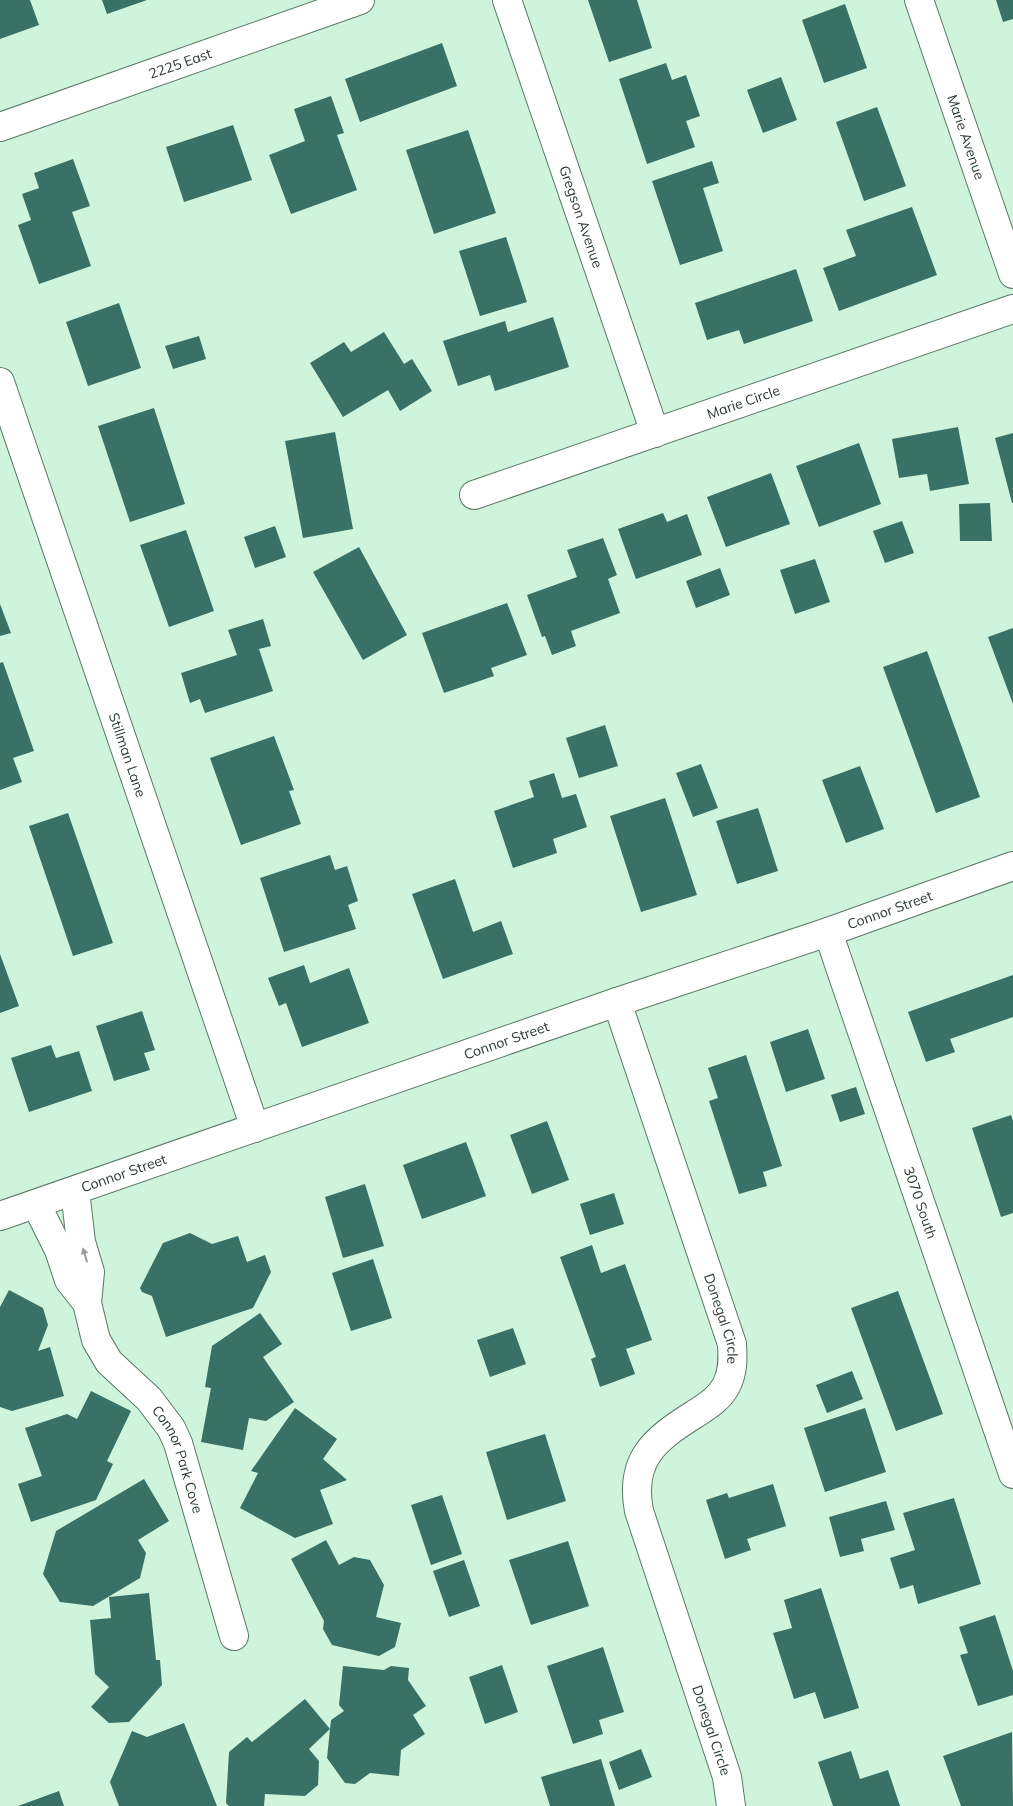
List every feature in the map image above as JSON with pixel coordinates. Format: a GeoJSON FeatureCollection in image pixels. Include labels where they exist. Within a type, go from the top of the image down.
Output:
{"type":"FeatureCollection","features":[{"type":"Feature","properties":{"kind":"street","name":"2225 East"},"geometry":{"type":"LineString","coordinates":[[0,127],[360,0]]}},
{"type":"Feature","properties":{"kind":"street","name":"Gregson Avenue"},"geometry":{"type":"LineString","coordinates":[[507,0],[655,433]]}},
{"type":"Feature","properties":{"kind":"street","name":"Marie Avenue"},"geometry":{"type":"LineString","coordinates":[[919,0],[1013,274]]}},
{"type":"Feature","properties":{"kind":"street","name":"Marie Circle"},"geometry":{"type":"LineString","coordinates":[[474,495],[1013,309]]}},
{"type":"Feature","properties":{"kind":"street","name":"Stillman Lane"},"geometry":{"type":"LineString","coordinates":[[0,382],[255,1128]]}},
{"type":"Feature","properties":{"kind":"street","name":"Connor Street"},"geometry":{"type":"LineString","coordinates":[[0,1216],[617,1002],[828,932],[1013,866]]}},
{"type":"Feature","properties":{"kind":"street","name":"3070 South"},"geometry":{"type":"LineString","coordinates":[[828,932],[1013,1474]]}},
{"type":"Feature","properties":{"kind":"street","name":"Donegal Circle"},"geometry":{"type":"LineString","coordinates":[[617,1002],[732,1344],[731,1371],[726,1386],[709,1405],[667,1432],[656,1442],[648,1452],[640,1469],[636,1487],[639,1511],[727,1777],[731,1806]]}},
{"type":"Feature","properties":{"kind":"street","name":"Connor Park Cove"},"geometry":{"type":"LineString","coordinates":[[75,1191],[81,1242],[90,1272],[88,1303],[101,1350],[109,1362],[149,1399],[166,1421],[178,1443],[234,1636]]}},
{"type":"Feature","properties":{"kind":"street","name":"Connor Park Cove"},"geometry":{"type":"LineString","coordinates":[[36,1204],[59,1250],[70,1280],[88,1303]]}},
{"type":"Feature","properties":{"kind":"building"},"geometry":{"type":"Polygon","coordinates":[[[0,0],[30,0],[39,25],[0,39],[0,0]]]}},
{"type":"Feature","properties":{"kind":"building"},"geometry":{"type":"Polygon","coordinates":[[[102,0],[147,0],[107,14],[102,0]]]}},
{"type":"Feature","properties":{"kind":"building"},"geometry":{"type":"Polygon","coordinates":[[[588,0],[637,0],[652,48],[609,62],[588,0]]]}},
{"type":"Feature","properties":{"kind":"building"},"geometry":{"type":"Polygon","coordinates":[[[996,0],[1013,0],[1013,19],[1003,22],[996,0]]]}},
{"type":"Feature","properties":{"kind":"building"},"geometry":{"type":"Polygon","coordinates":[[[845,4],[867,68],[824,83],[802,20],[845,4]]]}},
{"type":"Feature","properties":{"kind":"building"},"geometry":{"type":"Polygon","coordinates":[[[442,43],[457,86],[360,122],[345,79],[442,43]]]}},
{"type":"Feature","properties":{"kind":"building"},"geometry":{"type":"Polygon","coordinates":[[[666,63],[672,80],[686,75],[700,116],[686,121],[695,147],[647,164],[619,79],[666,63]]]}},
{"type":"Feature","properties":{"kind":"building"},"geometry":{"type":"Polygon","coordinates":[[[781,77],[797,120],[763,133],[747,90],[781,77]]]}},
{"type":"Feature","properties":{"kind":"building"},"geometry":{"type":"Polygon","coordinates":[[[331,96],[344,133],[337,135],[357,190],[291,214],[269,155],[305,141],[294,109],[331,96]]]}},
{"type":"Feature","properties":{"kind":"building"},"geometry":{"type":"Polygon","coordinates":[[[877,107],[906,186],[864,201],[836,122],[877,107]]]}},
{"type":"Feature","properties":{"kind":"building"},"geometry":{"type":"Polygon","coordinates":[[[233,125],[252,180],[184,202],[166,147],[233,125]]]}},
{"type":"Feature","properties":{"kind":"building"},"geometry":{"type":"Polygon","coordinates":[[[468,130],[496,213],[434,234],[406,150],[468,130]]]}},
{"type":"Feature","properties":{"kind":"building"},"geometry":{"type":"Polygon","coordinates":[[[73,159],[90,206],[72,212],[91,266],[39,284],[18,225],[31,220],[22,194],[39,188],[34,173],[73,159]]]}},
{"type":"Feature","properties":{"kind":"building"},"geometry":{"type":"Polygon","coordinates":[[[712,161],[719,183],[703,188],[723,251],[680,265],[652,181],[712,161]]]}},
{"type":"Feature","properties":{"kind":"building"},"geometry":{"type":"Polygon","coordinates":[[[912,207],[937,275],[839,311],[823,268],[856,256],[846,230],[912,207]]]}},
{"type":"Feature","properties":{"kind":"building"},"geometry":{"type":"Polygon","coordinates":[[[506,237],[527,302],[480,316],[459,251],[506,237]]]}},
{"type":"Feature","properties":{"kind":"building"},"geometry":{"type":"Polygon","coordinates":[[[796,269],[813,321],[744,344],[739,330],[707,340],[695,303],[796,269]]]}},
{"type":"Feature","properties":{"kind":"building"},"geometry":{"type":"Polygon","coordinates":[[[119,303],[141,368],[88,386],[66,322],[119,303]]]}},
{"type":"Feature","properties":{"kind":"building"},"geometry":{"type":"Polygon","coordinates":[[[553,317],[569,367],[495,391],[490,375],[458,386],[443,341],[505,321],[508,332],[553,317]]]}},
{"type":"Feature","properties":{"kind":"building"},"geometry":{"type":"Polygon","coordinates":[[[384,332],[404,364],[412,359],[432,391],[400,411],[388,390],[343,417],[310,363],[344,342],[351,352],[384,332]]]}},
{"type":"Feature","properties":{"kind":"building"},"geometry":{"type":"Polygon","coordinates":[[[199,336],[206,359],[173,369],[165,346],[199,336]]]}},
{"type":"Feature","properties":{"kind":"building"},"geometry":{"type":"Polygon","coordinates":[[[154,408],[185,504],[130,522],[98,426],[154,408]]]}},
{"type":"Feature","properties":{"kind":"building"},"geometry":{"type":"Polygon","coordinates":[[[958,427],[969,484],[930,491],[927,474],[899,478],[892,439],[958,427]]]}},
{"type":"Feature","properties":{"kind":"building"},"geometry":{"type":"Polygon","coordinates":[[[335,432],[353,529],[303,538],[285,441],[335,432]]]}},
{"type":"Feature","properties":{"kind":"building"},"geometry":{"type":"Polygon","coordinates":[[[1013,433],[1013,503],[1012,503],[995,438],[1013,433]]]}},
{"type":"Feature","properties":{"kind":"building"},"geometry":{"type":"Polygon","coordinates":[[[859,443],[881,504],[819,527],[796,466],[859,443]]]}},
{"type":"Feature","properties":{"kind":"building"},"geometry":{"type":"Polygon","coordinates":[[[771,473],[790,524],[726,547],[707,497],[771,473]]]}},
{"type":"Feature","properties":{"kind":"building"},"geometry":{"type":"Polygon","coordinates":[[[990,503],[992,541],[960,541],[959,504],[990,503]]]}},
{"type":"Feature","properties":{"kind":"building"},"geometry":{"type":"Polygon","coordinates":[[[663,513],[667,522],[687,514],[702,555],[636,579],[618,529],[663,513]]]}},
{"type":"Feature","properties":{"kind":"building"},"geometry":{"type":"Polygon","coordinates":[[[902,521],[914,553],[885,563],[873,531],[902,521]]]}},
{"type":"Feature","properties":{"kind":"building"},"geometry":{"type":"Polygon","coordinates":[[[275,526],[286,557],[255,568],[244,537],[275,526]]]}},
{"type":"Feature","properties":{"kind":"building"},"geometry":{"type":"Polygon","coordinates":[[[186,530],[214,611],[169,627],[140,545],[186,530]]]}},
{"type":"Feature","properties":{"kind":"building"},"geometry":{"type":"Polygon","coordinates":[[[603,538],[617,575],[608,579],[620,613],[571,631],[576,646],[552,655],[545,636],[542,637],[527,595],[577,577],[567,550],[603,538]]]}},
{"type":"Feature","properties":{"kind":"building"},"geometry":{"type":"Polygon","coordinates":[[[359,547],[407,635],[363,660],[313,572],[359,547]]]}},
{"type":"Feature","properties":{"kind":"building"},"geometry":{"type":"Polygon","coordinates":[[[815,559],[830,602],[795,614],[780,570],[815,559]]]}},
{"type":"Feature","properties":{"kind":"building"},"geometry":{"type":"Polygon","coordinates":[[[720,568],[730,595],[696,608],[686,581],[720,568]]]}},
{"type":"Feature","properties":{"kind":"building"},"geometry":{"type":"Polygon","coordinates":[[[507,603],[527,655],[491,668],[494,676],[444,693],[422,633],[507,603]]]}},
{"type":"Feature","properties":{"kind":"building"},"geometry":{"type":"Polygon","coordinates":[[[0,604],[11,633],[0,636],[0,604]]]}},
{"type":"Feature","properties":{"kind":"building"},"geometry":{"type":"Polygon","coordinates":[[[263,619],[271,646],[259,649],[273,691],[205,713],[200,699],[190,703],[181,673],[237,655],[228,630],[263,619]]]}},
{"type":"Feature","properties":{"kind":"building"},"geometry":{"type":"Polygon","coordinates":[[[1013,628],[1013,704],[988,637],[1013,628]]]}},
{"type":"Feature","properties":{"kind":"building"},"geometry":{"type":"Polygon","coordinates":[[[927,651],[980,797],[936,813],[883,667],[927,651]]]}},
{"type":"Feature","properties":{"kind":"building"},"geometry":{"type":"Polygon","coordinates":[[[3,662],[34,751],[13,758],[22,782],[0,790],[0,663],[3,662]]]}},
{"type":"Feature","properties":{"kind":"building"},"geometry":{"type":"Polygon","coordinates":[[[605,725],[618,766],[579,778],[566,738],[605,725]]]}},
{"type":"Feature","properties":{"kind":"building"},"geometry":{"type":"Polygon","coordinates":[[[274,736],[294,790],[289,791],[301,824],[241,845],[210,758],[274,736]]]}},
{"type":"Feature","properties":{"kind":"building"},"geometry":{"type":"Polygon","coordinates":[[[701,764],[718,808],[693,817],[676,773],[701,764]]]}},
{"type":"Feature","properties":{"kind":"building"},"geometry":{"type":"Polygon","coordinates":[[[860,766],[884,829],[846,843],[822,780],[860,766]]]}},
{"type":"Feature","properties":{"kind":"building"},"geometry":{"type":"Polygon","coordinates":[[[554,773],[562,798],[576,794],[587,827],[553,839],[557,853],[513,868],[494,811],[534,797],[529,781],[554,773]]]}},
{"type":"Feature","properties":{"kind":"building"},"geometry":{"type":"Polygon","coordinates":[[[665,798],[697,895],[641,912],[610,816],[665,798]]]}},
{"type":"Feature","properties":{"kind":"building"},"geometry":{"type":"Polygon","coordinates":[[[758,808],[778,871],[737,884],[716,821],[758,808]]]}},
{"type":"Feature","properties":{"kind":"building"},"geometry":{"type":"Polygon","coordinates":[[[68,813],[113,943],[73,956],[29,826],[68,813]]]}},
{"type":"Feature","properties":{"kind":"building"},"geometry":{"type":"Polygon","coordinates":[[[330,855],[335,870],[347,866],[358,901],[348,905],[356,929],[284,952],[260,878],[330,855]]]}},
{"type":"Feature","properties":{"kind":"building"},"geometry":{"type":"Polygon","coordinates":[[[455,879],[473,932],[501,921],[513,954],[443,979],[412,894],[455,879]]]}},
{"type":"Feature","properties":{"kind":"building"},"geometry":{"type":"Polygon","coordinates":[[[0,954],[19,1006],[0,1013],[0,954]]]}},
{"type":"Feature","properties":{"kind":"building"},"geometry":{"type":"Polygon","coordinates":[[[304,965],[310,983],[349,968],[369,1023],[302,1047],[286,1003],[279,1006],[268,978],[304,965]]]}},
{"type":"Feature","properties":{"kind":"building"},"geometry":{"type":"Polygon","coordinates":[[[1013,975],[1013,1017],[950,1039],[955,1052],[926,1062],[908,1012],[1013,975]]]}},
{"type":"Feature","properties":{"kind":"building"},"geometry":{"type":"Polygon","coordinates":[[[142,1011],[155,1050],[144,1053],[150,1070],[114,1081],[96,1026],[142,1011]]]}},
{"type":"Feature","properties":{"kind":"building"},"geometry":{"type":"Polygon","coordinates":[[[808,1029],[825,1079],[786,1092],[770,1042],[808,1029]]]}},
{"type":"Feature","properties":{"kind":"building"},"geometry":{"type":"Polygon","coordinates":[[[51,1045],[56,1058],[79,1051],[92,1091],[29,1112],[11,1058],[51,1045]]]}},
{"type":"Feature","properties":{"kind":"building"},"geometry":{"type":"Polygon","coordinates":[[[746,1055],[782,1166],[763,1172],[767,1186],[739,1194],[709,1101],[718,1098],[708,1068],[746,1055]]]}},
{"type":"Feature","properties":{"kind":"building"},"geometry":{"type":"Polygon","coordinates":[[[856,1087],[865,1114],[840,1122],[831,1095],[856,1087]]]}},
{"type":"Feature","properties":{"kind":"building"},"geometry":{"type":"Polygon","coordinates":[[[1011,1115],[1013,1121],[1013,1213],[1001,1217],[972,1128],[1011,1115]]]}},
{"type":"Feature","properties":{"kind":"building"},"geometry":{"type":"Polygon","coordinates":[[[547,1121],[569,1180],[532,1194],[510,1135],[547,1121]]]}},
{"type":"Feature","properties":{"kind":"building"},"geometry":{"type":"Polygon","coordinates":[[[466,1142],[486,1196],[422,1219],[403,1165],[466,1142]]]}},
{"type":"Feature","properties":{"kind":"building"},"geometry":{"type":"Polygon","coordinates":[[[365,1184],[384,1246],[343,1258],[325,1197],[365,1184]]]}},
{"type":"Feature","properties":{"kind":"building"},"geometry":{"type":"Polygon","coordinates":[[[614,1193],[624,1224],[590,1235],[580,1204],[614,1193]]]}},
{"type":"Feature","properties":{"kind":"building"},"geometry":{"type":"Polygon","coordinates":[[[190,1233],[212,1244],[238,1236],[247,1262],[265,1255],[271,1272],[253,1308],[166,1337],[152,1296],[142,1292],[140,1288],[163,1243],[190,1233]]]}},
{"type":"Feature","properties":{"kind":"building"},"geometry":{"type":"Polygon","coordinates":[[[592,1245],[601,1273],[625,1264],[652,1340],[626,1349],[635,1374],[600,1387],[591,1359],[596,1357],[560,1257],[592,1245]]]}},
{"type":"Feature","properties":{"kind":"building"},"geometry":{"type":"Polygon","coordinates":[[[373,1259],[392,1318],[351,1331],[332,1273],[373,1259]]]}},
{"type":"Feature","properties":{"kind":"building"},"geometry":{"type":"Polygon","coordinates":[[[9,1290],[43,1308],[48,1325],[38,1351],[50,1347],[64,1396],[12,1411],[0,1407],[0,1307],[9,1290]]]}},
{"type":"Feature","properties":{"kind":"building"},"geometry":{"type":"Polygon","coordinates":[[[898,1291],[943,1414],[896,1431],[851,1308],[898,1291]]]}},
{"type":"Feature","properties":{"kind":"building"},"geometry":{"type":"Polygon","coordinates":[[[260,1313],[282,1344],[263,1357],[294,1402],[266,1421],[249,1418],[243,1450],[201,1442],[211,1388],[205,1387],[212,1346],[260,1313]]]}},
{"type":"Feature","properties":{"kind":"building"},"geometry":{"type":"Polygon","coordinates":[[[513,1328],[526,1364],[490,1377],[477,1340],[513,1328]]]}},
{"type":"Feature","properties":{"kind":"building"},"geometry":{"type":"Polygon","coordinates":[[[852,1371],[863,1399],[827,1413],[816,1385],[852,1371]]]}},
{"type":"Feature","properties":{"kind":"building"},"geometry":{"type":"Polygon","coordinates":[[[91,1391],[131,1411],[107,1461],[113,1464],[96,1500],[31,1522],[18,1484],[42,1476],[25,1428],[67,1414],[77,1419],[91,1391]]]}},
{"type":"Feature","properties":{"kind":"building"},"geometry":{"type":"Polygon","coordinates":[[[295,1408],[337,1439],[323,1459],[347,1480],[320,1490],[333,1524],[295,1538],[240,1508],[258,1473],[251,1471],[295,1408]]]}},
{"type":"Feature","properties":{"kind":"building"},"geometry":{"type":"Polygon","coordinates":[[[865,1408],[886,1472],[825,1492],[804,1428],[865,1408]]]}},
{"type":"Feature","properties":{"kind":"building"},"geometry":{"type":"Polygon","coordinates":[[[545,1434],[566,1501],[507,1520],[486,1452],[545,1434]]]}},
{"type":"Feature","properties":{"kind":"building"},"geometry":{"type":"Polygon","coordinates":[[[144,1479],[169,1521],[138,1540],[146,1553],[140,1578],[93,1606],[60,1602],[43,1574],[56,1531],[144,1479]]]}},
{"type":"Feature","properties":{"kind":"building"},"geometry":{"type":"Polygon","coordinates":[[[773,1484],[786,1526],[747,1539],[751,1550],[725,1559],[706,1500],[727,1493],[729,1498],[773,1484]]]}},
{"type":"Feature","properties":{"kind":"building"},"geometry":{"type":"Polygon","coordinates":[[[442,1495],[462,1554],[431,1565],[411,1505],[442,1495]]]}},
{"type":"Feature","properties":{"kind":"building"},"geometry":{"type":"Polygon","coordinates":[[[954,1498],[981,1584],[918,1604],[913,1585],[900,1589],[890,1558],[915,1550],[903,1513],[954,1498]]]}},
{"type":"Feature","properties":{"kind":"building"},"geometry":{"type":"Polygon","coordinates":[[[886,1501],[895,1530],[861,1539],[864,1551],[840,1557],[829,1517],[886,1501]]]}},
{"type":"Feature","properties":{"kind":"building"},"geometry":{"type":"Polygon","coordinates":[[[326,1540],[339,1565],[354,1557],[370,1560],[384,1585],[376,1617],[401,1623],[395,1647],[379,1656],[332,1645],[323,1629],[324,1621],[291,1559],[326,1540]]]}},
{"type":"Feature","properties":{"kind":"building"},"geometry":{"type":"Polygon","coordinates":[[[568,1541],[589,1606],[531,1625],[509,1560],[568,1541]]]}},
{"type":"Feature","properties":{"kind":"building"},"geometry":{"type":"Polygon","coordinates":[[[464,1560],[480,1606],[449,1617],[433,1571],[464,1560]]]}},
{"type":"Feature","properties":{"kind":"building"},"geometry":{"type":"Polygon","coordinates":[[[821,1588],[859,1708],[824,1719],[815,1692],[794,1699],[773,1633],[792,1628],[784,1600],[821,1588]]]}},
{"type":"Feature","properties":{"kind":"building"},"geometry":{"type":"Polygon","coordinates":[[[149,1593],[156,1660],[160,1660],[162,1685],[129,1722],[109,1723],[91,1707],[109,1687],[95,1674],[90,1620],[111,1618],[109,1597],[149,1593]]]}},
{"type":"Feature","properties":{"kind":"building"},"geometry":{"type":"Polygon","coordinates":[[[995,1615],[1013,1671],[1013,1695],[978,1706],[960,1655],[968,1653],[959,1627],[995,1615]]]}},
{"type":"Feature","properties":{"kind":"building"},"geometry":{"type":"Polygon","coordinates":[[[603,1647],[624,1712],[599,1720],[603,1734],[573,1744],[547,1666],[603,1647]]]}},
{"type":"Feature","properties":{"kind":"building"},"geometry":{"type":"Polygon","coordinates":[[[502,1665],[518,1712],[485,1724],[469,1677],[502,1665]]]}},
{"type":"Feature","properties":{"kind":"building"},"geometry":{"type":"Polygon","coordinates":[[[343,1666],[384,1670],[391,1666],[409,1668],[408,1680],[426,1706],[413,1715],[425,1734],[401,1750],[399,1776],[370,1773],[355,1784],[345,1783],[327,1758],[331,1720],[344,1711],[339,1705],[343,1666]]]}},
{"type":"Feature","properties":{"kind":"building"},"geometry":{"type":"Polygon","coordinates":[[[305,1699],[330,1729],[309,1749],[319,1761],[318,1785],[305,1796],[265,1794],[264,1806],[229,1806],[226,1803],[229,1752],[247,1737],[252,1742],[305,1699]]]}},
{"type":"Feature","properties":{"kind":"building"},"geometry":{"type":"Polygon","coordinates":[[[184,1723],[217,1806],[119,1806],[110,1782],[132,1731],[147,1737],[184,1723]]]}},
{"type":"Feature","properties":{"kind":"building"},"geometry":{"type":"Polygon","coordinates":[[[1012,1732],[1013,1806],[961,1806],[943,1756],[1012,1732]]]}},
{"type":"Feature","properties":{"kind":"building"},"geometry":{"type":"Polygon","coordinates":[[[641,1749],[652,1777],[619,1790],[609,1762],[641,1749]]]}},
{"type":"Feature","properties":{"kind":"building"},"geometry":{"type":"Polygon","coordinates":[[[851,1751],[860,1779],[888,1770],[900,1806],[833,1806],[818,1762],[851,1751]]]}},
{"type":"Feature","properties":{"kind":"building"},"geometry":{"type":"Polygon","coordinates":[[[601,1759],[615,1806],[550,1806],[541,1777],[601,1759]]]}},
{"type":"Feature","properties":{"kind":"building"},"geometry":{"type":"Polygon","coordinates":[[[59,1791],[64,1806],[18,1806],[59,1791]]]}}]}
